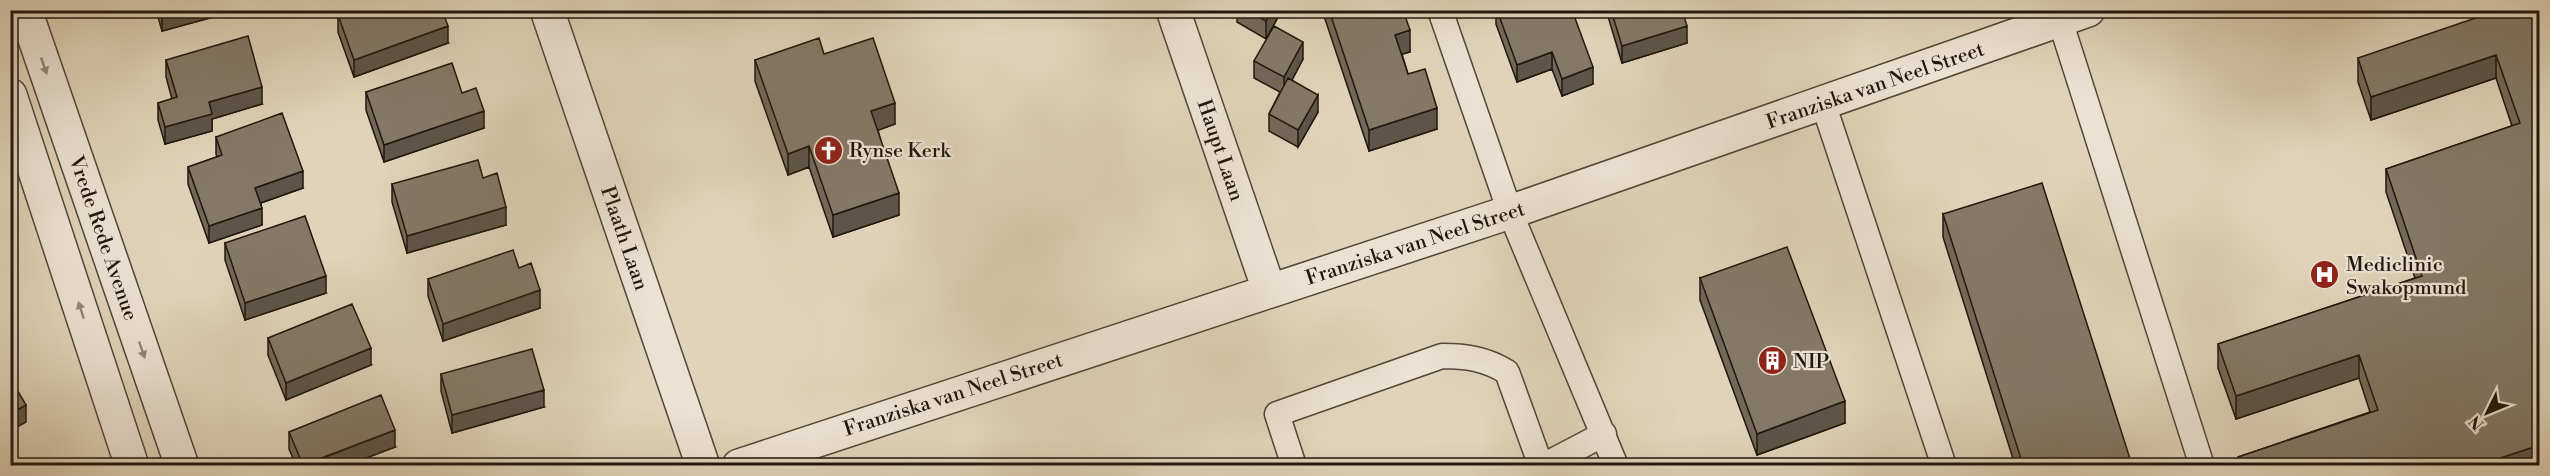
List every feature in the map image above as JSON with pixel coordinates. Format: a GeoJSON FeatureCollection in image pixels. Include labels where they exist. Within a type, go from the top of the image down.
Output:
{"type":"FeatureCollection","features":[{"type":"Feature","properties":{"kind":"street","name":"Vrede Rede Avenue"},"geometry":{"type":"LineString","coordinates":[[26,10],[182,465]]}},
{"type":"Feature","properties":{"kind":"street","name":"Plaath Laan"},"geometry":{"type":"LineString","coordinates":[[547,10],[703,465]]}},
{"type":"Feature","properties":{"kind":"street","name":"Haupt Laan"},"geometry":{"type":"LineString","coordinates":[[1173,10],[1269,290]]}},
{"type":"Feature","properties":{"kind":"street","name":"Franziska van Neel Street"},"geometry":{"type":"LineString","coordinates":[[739,465],[1510,212],[1823,103],[2068,14]]}},
{"type":"Feature","properties":{"kind":"street"},"geometry":{"type":"LineString","coordinates":[[10,95],[132,465]]}},
{"type":"Feature","properties":{"kind":"lane"},"geometry":{"type":"LineString","coordinates":[[1440,10],[1510,212],[1616,465]]}},
{"type":"Feature","properties":{"kind":"lane"},"geometry":{"type":"LineString","coordinates":[[2068,14],[2202,465]]}},
{"type":"Feature","properties":{"kind":"lane"},"geometry":{"type":"LineString","coordinates":[[1823,103],[1944,465]]}},
{"type":"Feature","properties":{"kind":"lane"},"geometry":{"type":"LineString","coordinates":[[1294,465],[1277,414],[1442,356],[1467,356],[1491,362],[1507,372],[1542,465],[1604,434]]}},
{"type":"Feature","properties":{"kind":"building"},"geometry":{"type":"Polygon","coordinates":[[[161,10],[175,10],[162,14],[161,10]]]}},
{"type":"Feature","properties":{"kind":"building"},"geometry":{"type":"Polygon","coordinates":[[[350,10],[442,10],[448,26],[354,60],[338,15],[350,10]]]}},
{"type":"Feature","properties":{"kind":"building"},"geometry":{"type":"Polygon","coordinates":[[[1246,10],[1272,10],[1266,21],[1246,10]]]}},
{"type":"Feature","properties":{"kind":"building"},"geometry":{"type":"Polygon","coordinates":[[[1329,10],[1403,10],[1410,30],[1395,35],[1408,74],[1425,69],[1437,108],[1369,130],[1329,10]]]}},
{"type":"Feature","properties":{"kind":"building"},"geometry":{"type":"Polygon","coordinates":[[[1497,10],[1572,10],[1593,67],[1562,79],[1552,52],[1517,65],[1497,10]]]}},
{"type":"Feature","properties":{"kind":"building"},"geometry":{"type":"Polygon","coordinates":[[[1611,10],[1682,10],[1687,26],[1622,46],[1611,10]]]}},
{"type":"Feature","properties":{"kind":"building"},"geometry":{"type":"Polygon","coordinates":[[[2499,10],[2540,10],[2540,103],[2535,104],[2540,117],[2540,445],[2479,465],[2240,465],[2238,457],[2378,410],[2359,355],[2236,396],[2218,344],[2422,276],[2386,169],[2520,123],[2496,55],[2371,97],[2358,58],[2499,10]]]}},
{"type":"Feature","properties":{"kind":"building"},"geometry":{"type":"Polygon","coordinates":[[[1274,26],[1303,42],[1284,77],[1254,61],[1274,26]]]}},
{"type":"Feature","properties":{"kind":"building"},"geometry":{"type":"Polygon","coordinates":[[[248,36],[262,87],[209,102],[212,114],[165,127],[158,103],[177,97],[166,60],[248,36]]]}},
{"type":"Feature","properties":{"kind":"building","name":"Rynse Kerk"},"geometry":{"type":"Polygon","coordinates":[[[819,38],[824,54],[873,38],[895,103],[871,111],[899,193],[833,215],[809,146],[788,154],[755,60],[819,38]]]}},
{"type":"Feature","properties":{"kind":"building"},"geometry":{"type":"Polygon","coordinates":[[[452,63],[462,93],[476,88],[484,111],[384,145],[366,92],[452,63]]]}},
{"type":"Feature","properties":{"kind":"building"},"geometry":{"type":"Polygon","coordinates":[[[1288,78],[1318,95],[1298,130],[1269,114],[1288,78]]]}},
{"type":"Feature","properties":{"kind":"building"},"geometry":{"type":"Polygon","coordinates":[[[282,113],[303,171],[255,188],[262,208],[209,226],[188,167],[222,155],[216,137],[282,113]]]}},
{"type":"Feature","properties":{"kind":"building"},"geometry":{"type":"Polygon","coordinates":[[[478,160],[483,178],[497,173],[506,207],[407,236],[392,184],[478,160]]]}},
{"type":"Feature","properties":{"kind":"building"},"geometry":{"type":"Polygon","coordinates":[[[2042,183],[2132,465],[2023,465],[1943,214],[2042,183]]]}},
{"type":"Feature","properties":{"kind":"building"},"geometry":{"type":"Polygon","coordinates":[[[305,216],[326,276],[245,303],[225,243],[305,216]]]}},
{"type":"Feature","properties":{"kind":"building","name":"NIP"},"geometry":{"type":"Polygon","coordinates":[[[1787,247],[1845,401],[1757,434],[1700,278],[1787,247]]]}},
{"type":"Feature","properties":{"kind":"building"},"geometry":{"type":"Polygon","coordinates":[[[513,250],[519,268],[531,263],[540,290],[443,324],[428,279],[513,250]]]}},
{"type":"Feature","properties":{"kind":"building"},"geometry":{"type":"Polygon","coordinates":[[[352,304],[371,348],[286,383],[268,338],[352,304]]]}},
{"type":"Feature","properties":{"kind":"building"},"geometry":{"type":"Polygon","coordinates":[[[532,349],[544,390],[452,415],[441,374],[532,349]]]}},
{"type":"Feature","properties":{"kind":"building"},"geometry":{"type":"Polygon","coordinates":[[[10,378],[26,405],[10,414],[10,378]]]}},
{"type":"Feature","properties":{"kind":"building"},"geometry":{"type":"Polygon","coordinates":[[[381,395],[395,430],[303,465],[289,432],[381,395]]]}},
{"type":"Feature","properties":{"kind":"place","name":"Rynse Kerk"},"geometry":{"type":"Point","coordinates":[828,150]}},
{"type":"Feature","properties":{"kind":"place","name":"Mediclinic Swakopmund"},"geometry":{"type":"Point","coordinates":[2325,275]}},
{"type":"Feature","properties":{"kind":"place","name":"NIP"},"geometry":{"type":"Point","coordinates":[1772,361]}}]}
